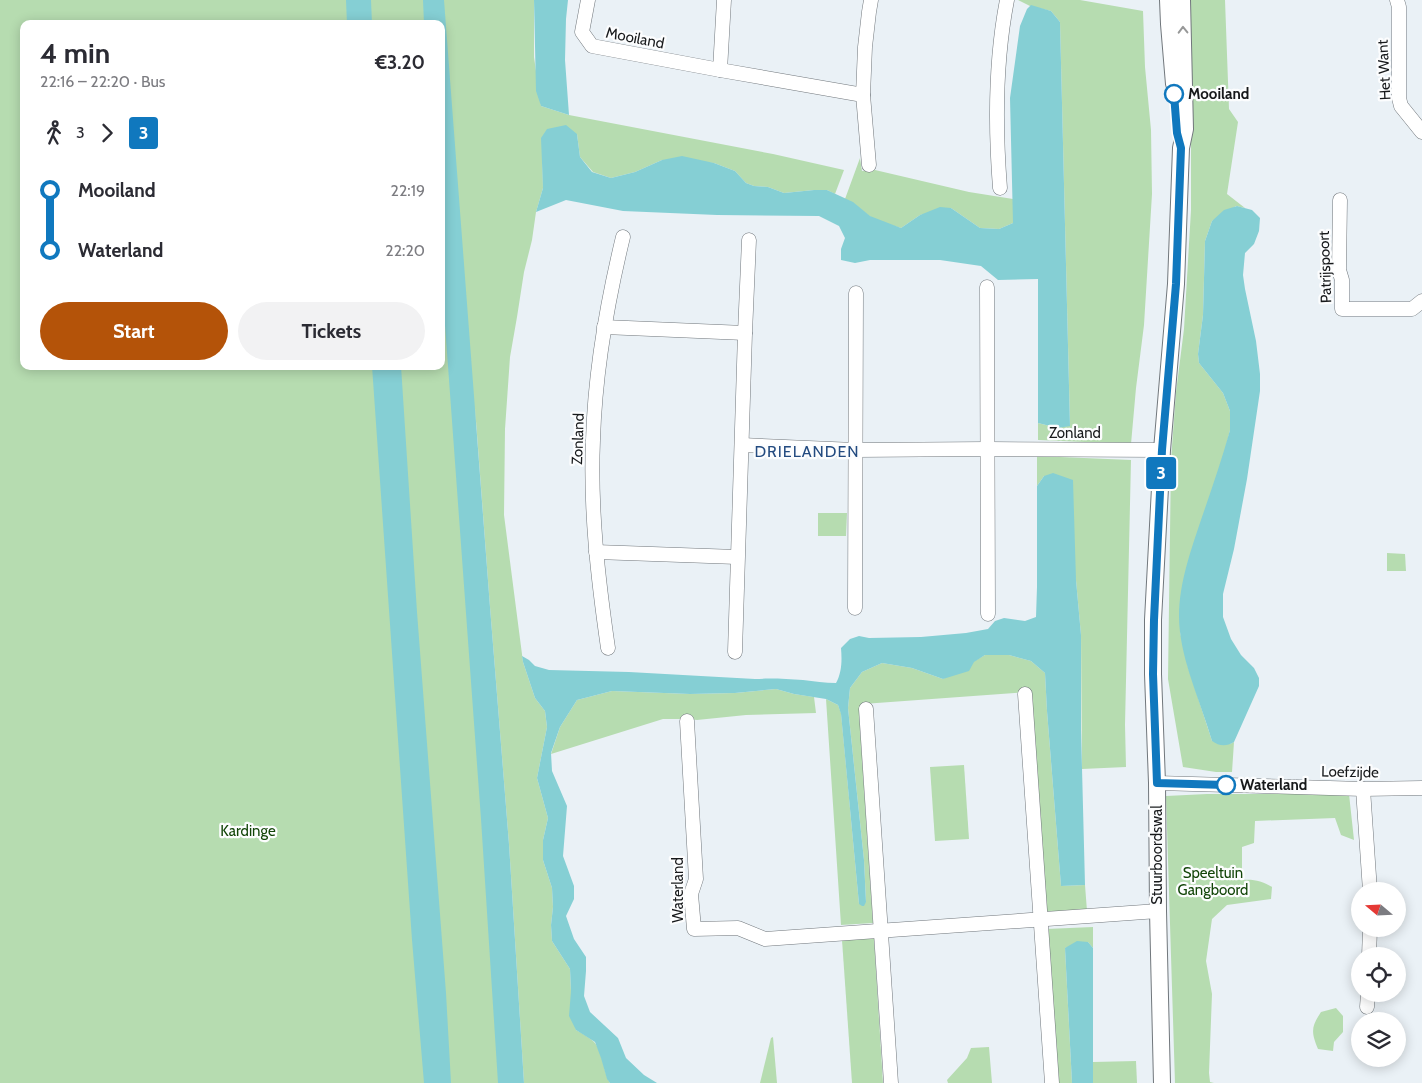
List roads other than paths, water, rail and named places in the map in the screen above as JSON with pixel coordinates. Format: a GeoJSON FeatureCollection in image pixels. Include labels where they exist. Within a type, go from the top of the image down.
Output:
{"type":"FeatureCollection","features":[{"type":"Feature","properties":{"kind":"street","name":"Mooiland"},"geometry":{"type":"LineString","coordinates":[[588,0],[582,32],[592,46],[863,95]]}},
{"type":"Feature","properties":{"kind":"street"},"geometry":{"type":"LineString","coordinates":[[720,70],[724,0]]}},
{"type":"Feature","properties":{"kind":"street"},"geometry":{"type":"LineString","coordinates":[[869,165],[863,95],[871,0]]}},
{"type":"Feature","properties":{"kind":"street"},"geometry":{"type":"LineString","coordinates":[[1000,188],[997,86],[1007,0]]}},
{"type":"Feature","properties":{"kind":"street","name":"Stuurboordswal"},"geometry":{"type":"LineString","coordinates":[[1162,1083],[1157,783],[1153,674],[1162,450],[1176,284],[1181,148],[1177,133],[1169,24],[1172,0]]}},
{"type":"Feature","properties":{"kind":"street","name":"Het Want"},"geometry":{"type":"LineString","coordinates":[[1397,0],[1399,7],[1399,98],[1401,106],[1422,132]]}},
{"type":"Feature","properties":{"kind":"street","name":"Patrijspoort"},"geometry":{"type":"LineString","coordinates":[[1340,200],[1339,270],[1342,280],[1342,309],[1412,310],[1422,301]]}},
{"type":"Feature","properties":{"kind":"street","name":"Zonland"},"geometry":{"type":"LineString","coordinates":[[608,648],[596,552],[593,499],[593,440],[597,379],[604,326],[623,237]]}},
{"type":"Feature","properties":{"kind":"street"},"geometry":{"type":"LineString","coordinates":[[735,652],[749,240]]}},
{"type":"Feature","properties":{"kind":"street"},"geometry":{"type":"LineString","coordinates":[[988,287],[988,614]]}},
{"type":"Feature","properties":{"kind":"street"},"geometry":{"type":"LineString","coordinates":[[855,608],[856,293]]}},
{"type":"Feature","properties":{"kind":"street"},"geometry":{"type":"LineString","coordinates":[[604,326],[745,333]]}},
{"type":"Feature","properties":{"kind":"street","name":"Zonland"},"geometry":{"type":"LineString","coordinates":[[742,446],[855,450],[1162,450]]}},
{"type":"Feature","properties":{"kind":"street"},"geometry":{"type":"LineString","coordinates":[[596,552],[737,557]]}},
{"type":"Feature","properties":{"kind":"street"},"geometry":{"type":"LineString","coordinates":[[1024,694],[1052,1083]]}},
{"type":"Feature","properties":{"kind":"street"},"geometry":{"type":"LineString","coordinates":[[866,709],[891,1083]]}},
{"type":"Feature","properties":{"kind":"street","name":"Waterland"},"geometry":{"type":"LineString","coordinates":[[687,721],[696,880],[692,894],[694,929],[738,928],[765,939],[1158,911]]}},
{"type":"Feature","properties":{"kind":"street","name":"Loefzijde"},"geometry":{"type":"LineString","coordinates":[[1157,783],[1363,789],[1422,788]]}},
{"type":"Feature","properties":{"kind":"street"},"geometry":{"type":"LineString","coordinates":[[1363,789],[1369,882]]}},
{"type":"Feature","properties":{"kind":"water"},"geometry":{"type":"Polygon","coordinates":[[[346,0],[371,0],[372,20],[347,20],[346,0]]]}},
{"type":"Feature","properties":{"kind":"water"},"geometry":{"type":"Polygon","coordinates":[[[423,0],[444,0],[509,844],[524,1083],[498,1083],[445,325],[445,20],[424,20],[423,0]]]}},
{"type":"Feature","properties":{"kind":"water"},"geometry":{"type":"Polygon","coordinates":[[[534,0],[568,0],[565,60],[569,115],[541,106],[536,91],[534,0]]]}},
{"type":"Feature","properties":{"kind":"water"},"geometry":{"type":"Polygon","coordinates":[[[1031,5],[1051,11],[1060,22],[1070,426],[1058,428],[1038,423],[1038,279],[998,280],[981,266],[940,260],[870,260],[855,263],[841,260],[841,249],[845,238],[839,226],[819,216],[717,215],[623,211],[566,200],[536,212],[543,188],[541,138],[547,129],[566,125],[577,134],[580,157],[592,172],[611,178],[635,172],[662,160],[682,156],[714,163],[735,171],[746,183],[754,186],[768,187],[784,193],[827,190],[853,202],[870,216],[901,228],[920,215],[940,207],[951,208],[980,228],[999,229],[1013,223],[1010,98],[1020,26],[1027,9],[1031,5]]]}},
{"type":"Feature","properties":{"kind":"water"},"geometry":{"type":"Polygon","coordinates":[[[1237,206],[1252,210],[1260,218],[1259,231],[1254,244],[1245,253],[1243,275],[1256,341],[1260,391],[1247,479],[1234,549],[1223,594],[1223,617],[1231,639],[1241,655],[1254,668],[1259,678],[1259,686],[1234,742],[1223,745],[1212,741],[1185,659],[1179,617],[1188,559],[1230,430],[1230,411],[1223,393],[1199,363],[1198,354],[1203,315],[1205,241],[1212,221],[1224,210],[1237,206]]]}},
{"type":"Feature","properties":{"kind":"water"},"geometry":{"type":"Polygon","coordinates":[[[372,370],[401,370],[451,1083],[424,1083],[412,940],[372,370]]]}},
{"type":"Feature","properties":{"kind":"water"},"geometry":{"type":"Polygon","coordinates":[[[1053,473],[1073,480],[1076,580],[1081,635],[1081,729],[1085,885],[1061,886],[1045,673],[1031,661],[1009,655],[985,655],[974,662],[969,671],[943,679],[912,668],[882,663],[862,672],[850,688],[848,708],[864,860],[866,902],[864,906],[859,904],[841,714],[838,705],[826,699],[776,689],[735,693],[690,694],[612,691],[577,700],[560,727],[551,753],[552,771],[567,806],[563,856],[574,886],[574,899],[566,916],[574,939],[586,957],[584,996],[590,1012],[618,1038],[626,1058],[644,1075],[657,1083],[610,1083],[595,1042],[576,1030],[569,1016],[570,969],[552,941],[552,888],[543,860],[543,840],[548,818],[537,778],[547,727],[545,711],[535,698],[522,656],[535,666],[549,670],[785,679],[836,683],[841,666],[841,648],[850,639],[859,636],[869,638],[921,637],[966,633],[988,629],[995,621],[1004,618],[1025,621],[1036,617],[1037,486],[1044,476],[1053,473]]]}},
{"type":"Feature","properties":{"kind":"water"},"geometry":{"type":"Polygon","coordinates":[[[1077,941],[1088,942],[1093,948],[1093,1083],[1072,1083],[1065,948],[1077,941]]]}},
{"type":"Feature","properties":{"kind":"place","name":"Mooiland"},"geometry":{"type":"Point","coordinates":[1174,94]}},
{"type":"Feature","properties":{"kind":"place","name":"Waterland"},"geometry":{"type":"Point","coordinates":[1226,785]}},
{"type":"Feature","properties":{"kind":"district","name":"DRIELANDEN"},"geometry":{"type":"Point","coordinates":[807,451]}},
{"type":"Feature","properties":{"kind":"park label","name":"Kardinge"},"geometry":{"type":"Point","coordinates":[248,831]}},
{"type":"Feature","properties":{"kind":"park label","name":"Speeltuin Gangboord"},"geometry":{"type":"Point","coordinates":[1213,882]}}]}
